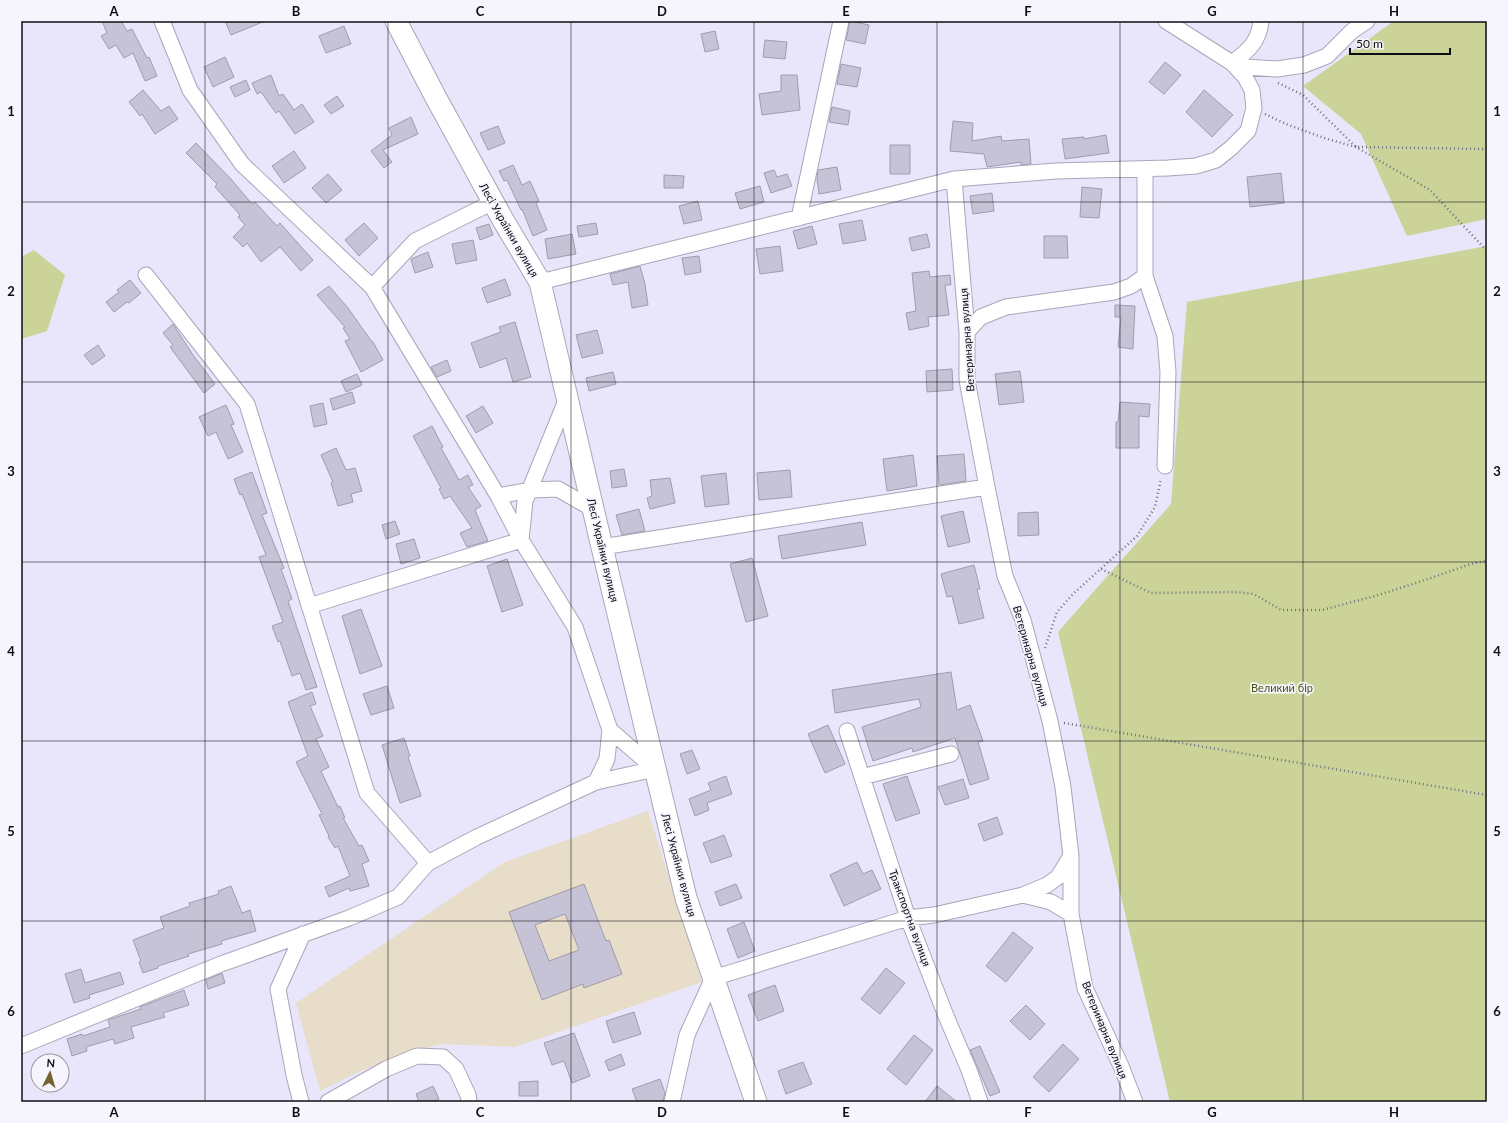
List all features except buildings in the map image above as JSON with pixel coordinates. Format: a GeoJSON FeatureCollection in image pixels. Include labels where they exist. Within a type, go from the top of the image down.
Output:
{"type":"FeatureCollection","features":[{"type":"Feature","properties":{"kind":"street"},"geometry":{"type":"LineString","coordinates":[[162,21],[190,90],[242,164],[372,287],[498,496],[521,540],[575,627],[610,730],[607,759],[596,782]]}},
{"type":"Feature","properties":{"kind":"street","name":"Лесі Українки вулиця"},"geometry":{"type":"LineString","coordinates":[[396,21],[493,202],[540,282],[686,898],[756,1102]]}},
{"type":"Feature","properties":{"kind":"street"},"geometry":{"type":"LineString","coordinates":[[799,218],[841,21]]}},
{"type":"Feature","properties":{"kind":"street"},"geometry":{"type":"LineString","coordinates":[[540,282],[954,179],[1056,171],[1196,166],[1216,160],[1248,131],[1254,108],[1252,90],[1245,77],[1232,63],[1166,21]]}},
{"type":"Feature","properties":{"kind":"street"},"geometry":{"type":"LineString","coordinates":[[1232,63],[1250,49],[1256,39],[1261,21]]}},
{"type":"Feature","properties":{"kind":"street"},"geometry":{"type":"LineString","coordinates":[[1232,63],[1277,69],[1304,65],[1328,56],[1352,31],[1367,21]]}},
{"type":"Feature","properties":{"kind":"street"},"geometry":{"type":"LineString","coordinates":[[1145,169],[1144,276],[1165,336],[1168,372],[1165,466]]}},
{"type":"Feature","properties":{"kind":"street","name":"Ветеринарна вулиця"},"geometry":{"type":"LineString","coordinates":[[954,179],[967,332],[967,380],[987,487],[1005,576],[1023,620],[1050,721],[1063,787],[1071,856],[1071,914],[1085,988],[1121,1066],[1134,1102]]}},
{"type":"Feature","properties":{"kind":"street"},"geometry":{"type":"LineString","coordinates":[[372,287],[415,241],[493,202]]}},
{"type":"Feature","properties":{"kind":"street"},"geometry":{"type":"LineString","coordinates":[[146,275],[248,404],[367,793],[428,863]]}},
{"type":"Feature","properties":{"kind":"street"},"geometry":{"type":"LineString","coordinates":[[967,332],[981,317],[1006,307],[1114,292],[1131,286],[1144,276]]}},
{"type":"Feature","properties":{"kind":"street"},"geometry":{"type":"LineString","coordinates":[[521,540],[525,501],[567,398]]}},
{"type":"Feature","properties":{"kind":"street"},"geometry":{"type":"LineString","coordinates":[[602,547],[987,487]]}},
{"type":"Feature","properties":{"kind":"street"},"geometry":{"type":"LineString","coordinates":[[498,496],[530,490],[558,489],[593,509]]}},
{"type":"Feature","properties":{"kind":"street"},"geometry":{"type":"LineString","coordinates":[[309,606],[521,540]]}},
{"type":"Feature","properties":{"kind":"street"},"geometry":{"type":"LineString","coordinates":[[610,730],[655,769]]}},
{"type":"Feature","properties":{"kind":"street","name":"Транспортна вулиця"},"geometry":{"type":"LineString","coordinates":[[847,731],[908,918],[946,1016],[969,1070],[980,1102]]}},
{"type":"Feature","properties":{"kind":"street"},"geometry":{"type":"LineString","coordinates":[[862,777],[951,754]]}},
{"type":"Feature","properties":{"kind":"street"},"geometry":{"type":"LineString","coordinates":[[21,1046],[221,964],[349,918],[398,897],[428,863],[477,836],[596,782],[655,769]]}},
{"type":"Feature","properties":{"kind":"street"},"geometry":{"type":"LineString","coordinates":[[672,1102],[687,1035],[714,978],[908,918],[934,915],[1023,895],[1047,885],[1058,876],[1071,856]]}},
{"type":"Feature","properties":{"kind":"street"},"geometry":{"type":"LineString","coordinates":[[1023,895],[1051,902],[1071,914]]}},
{"type":"Feature","properties":{"kind":"street"},"geometry":{"type":"LineString","coordinates":[[301,1102],[294,1075],[278,989],[303,934]]}},
{"type":"Feature","properties":{"kind":"street"},"geometry":{"type":"LineString","coordinates":[[328,1102],[386,1069],[417,1056],[443,1057],[456,1069],[468,1095],[469,1102]]}},
{"type":"Feature","properties":{"kind":"path"},"geometry":{"type":"LineString","coordinates":[[1278,82],[1303,95],[1356,147],[1430,190],[1487,251]]}},
{"type":"Feature","properties":{"kind":"path"},"geometry":{"type":"LineString","coordinates":[[1254,108],[1286,124],[1324,138],[1356,147],[1487,149]]}},
{"type":"Feature","properties":{"kind":"path"},"geometry":{"type":"LineString","coordinates":[[1044,655],[1046,641],[1057,612],[1073,594],[1137,536],[1155,507],[1165,466]]}},
{"type":"Feature","properties":{"kind":"path"},"geometry":{"type":"LineString","coordinates":[[1101,569],[1151,594],[1235,592],[1254,594],[1281,610],[1322,610],[1375,596],[1474,563],[1487,561]]}},
{"type":"Feature","properties":{"kind":"path"},"geometry":{"type":"LineString","coordinates":[[1050,721],[1487,795]]}},
{"type":"Feature","properties":{"kind":"shaded area"},"geometry":{"type":"Polygon","coordinates":[[[648,811],[702,982],[515,1047],[440,1044],[392,1058],[320,1091],[296,1003],[505,862],[648,811]]]}},
{"type":"Feature","properties":{"kind":"green space"},"geometry":{"type":"Polygon","coordinates":[[[1394,21],[1487,21],[1487,219],[1407,236],[1361,134],[1303,86],[1394,21]]]}},
{"type":"Feature","properties":{"kind":"green space","name":"Великий бір"},"geometry":{"type":"Polygon","coordinates":[[[1487,246],[1487,1102],[1170,1102],[1058,632],[1171,504],[1187,302],[1487,246]]]}},
{"type":"Feature","properties":{"kind":"green space"},"geometry":{"type":"Polygon","coordinates":[[[34,250],[65,275],[47,331],[21,339],[21,257],[34,250]]]}}]}
